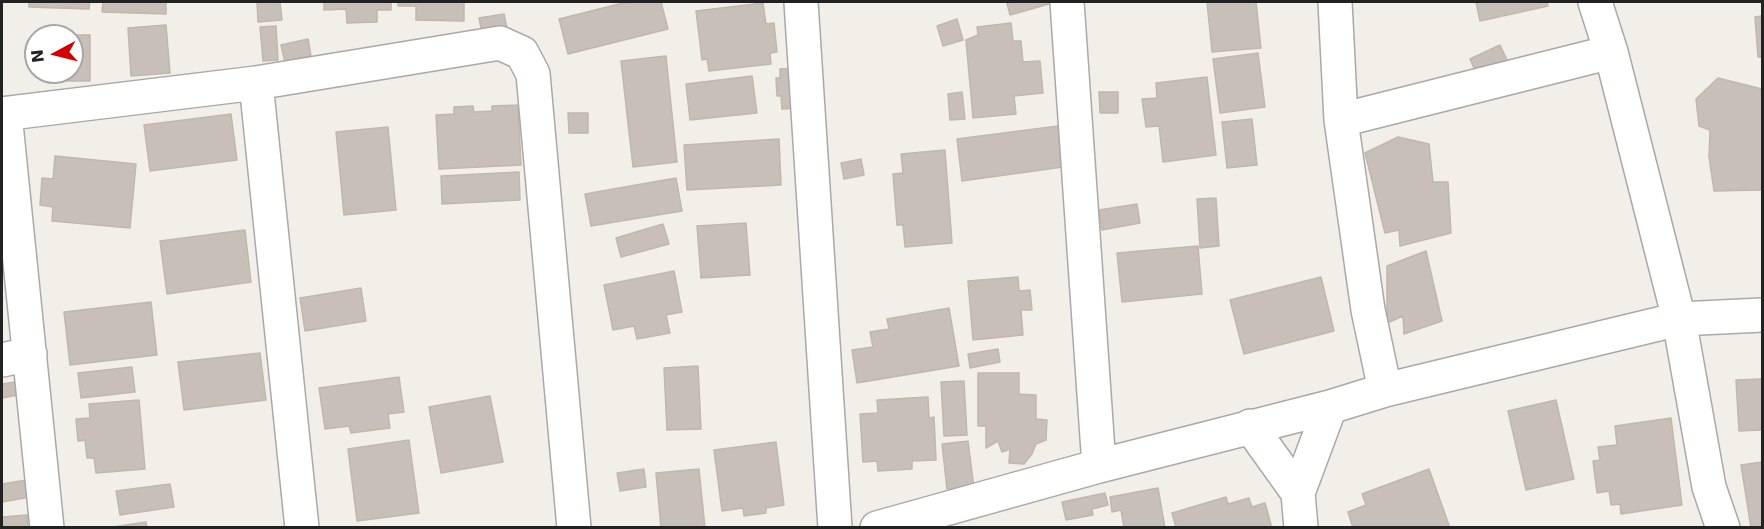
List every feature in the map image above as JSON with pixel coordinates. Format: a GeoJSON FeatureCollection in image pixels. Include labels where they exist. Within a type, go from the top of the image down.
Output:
{"type":"FeatureCollection","features":[{"type":"Feature","properties":{"kind":"street"},"geometry":{"type":"LineString","coordinates":[[801,2],[835,528]]}},
{"type":"Feature","properties":{"kind":"street"},"geometry":{"type":"LineString","coordinates":[[1066,2],[1099,466]]}},
{"type":"Feature","properties":{"kind":"street"},"geometry":{"type":"LineString","coordinates":[[1335,2],[1341,120],[1368,310],[1385,390]]}},
{"type":"Feature","properties":{"kind":"street"},"geometry":{"type":"LineString","coordinates":[[1595,2],[1611,52],[1679,319],[1709,487],[1723,528]]}},
{"type":"Feature","properties":{"kind":"street"},"geometry":{"type":"LineString","coordinates":[[47,528],[16,357],[3,114],[256,83],[500,44],[522,53],[533,74],[574,528]]}},
{"type":"Feature","properties":{"kind":"street"},"geometry":{"type":"LineString","coordinates":[[1341,120],[1611,52]]}},
{"type":"Feature","properties":{"kind":"street"},"geometry":{"type":"LineString","coordinates":[[256,83],[302,528]]}},
{"type":"Feature","properties":{"kind":"street"},"geometry":{"type":"LineString","coordinates":[[877,528],[1099,466],[1330,407],[1385,390],[1679,319],[1762,315]]}},
{"type":"Feature","properties":{"kind":"street"},"geometry":{"type":"LineString","coordinates":[[1301,528],[1298,493],[1330,407]]}},
{"type":"Feature","properties":{"kind":"street"},"geometry":{"type":"LineString","coordinates":[[1250,426],[1298,493]]}},
{"type":"Feature","properties":{"kind":"building"},"geometry":{"type":"Polygon","coordinates":[[[29,2],[90,2],[89,9],[29,7],[29,2]]]}},
{"type":"Feature","properties":{"kind":"building"},"geometry":{"type":"Polygon","coordinates":[[[103,2],[166,2],[166,14],[102,12],[103,2]]]}},
{"type":"Feature","properties":{"kind":"building"},"geometry":{"type":"Polygon","coordinates":[[[257,2],[280,2],[282,20],[258,22],[257,2]]]}},
{"type":"Feature","properties":{"kind":"building"},"geometry":{"type":"Polygon","coordinates":[[[324,2],[391,2],[391,10],[377,10],[377,22],[347,23],[346,9],[324,10],[324,2]]]}},
{"type":"Feature","properties":{"kind":"building"},"geometry":{"type":"Polygon","coordinates":[[[398,2],[464,2],[464,21],[416,20],[416,6],[398,6],[398,2]]]}},
{"type":"Feature","properties":{"kind":"building"},"geometry":{"type":"Polygon","coordinates":[[[627,2],[661,2],[668,29],[568,54],[559,19],[627,2]]]}},
{"type":"Feature","properties":{"kind":"building"},"geometry":{"type":"Polygon","coordinates":[[[1056,2],[1010,15],[1007,3],[1056,2]]]}},
{"type":"Feature","properties":{"kind":"building"},"geometry":{"type":"Polygon","coordinates":[[[1207,2],[1256,2],[1261,48],[1212,52],[1207,2]]]}},
{"type":"Feature","properties":{"kind":"building"},"geometry":{"type":"Polygon","coordinates":[[[1476,2],[1547,2],[1548,6],[1480,21],[1476,2]]]}},
{"type":"Feature","properties":{"kind":"building"},"geometry":{"type":"Polygon","coordinates":[[[763,3],[766,24],[774,23],[777,52],[770,53],[771,64],[709,71],[707,59],[702,60],[696,11],[763,3]]]}},
{"type":"Feature","properties":{"kind":"building"},"geometry":{"type":"Polygon","coordinates":[[[504,14],[507,28],[482,33],[479,18],[504,14]]]}},
{"type":"Feature","properties":{"kind":"building"},"geometry":{"type":"Polygon","coordinates":[[[1762,16],[1762,57],[1758,57],[1755,17],[1762,16]]]}},
{"type":"Feature","properties":{"kind":"building"},"geometry":{"type":"Polygon","coordinates":[[[957,19],[963,40],[943,46],[937,26],[957,19]]]}},
{"type":"Feature","properties":{"kind":"building"},"geometry":{"type":"Polygon","coordinates":[[[1011,23],[1013,41],[1021,41],[1023,62],[1040,61],[1043,93],[1014,96],[1016,114],[973,118],[966,40],[978,35],[977,27],[1011,23]]]}},
{"type":"Feature","properties":{"kind":"building"},"geometry":{"type":"Polygon","coordinates":[[[166,25],[170,73],[131,76],[128,28],[166,25]]]}},
{"type":"Feature","properties":{"kind":"building"},"geometry":{"type":"Polygon","coordinates":[[[276,26],[278,60],[263,61],[260,27],[276,26]]]}},
{"type":"Feature","properties":{"kind":"building"},"geometry":{"type":"Polygon","coordinates":[[[84,35],[90,35],[90,81],[84,81],[84,35]]]}},
{"type":"Feature","properties":{"kind":"building"},"geometry":{"type":"Polygon","coordinates":[[[308,39],[311,56],[285,62],[281,45],[308,39]]]}},
{"type":"Feature","properties":{"kind":"building"},"geometry":{"type":"Polygon","coordinates":[[[1500,45],[1508,62],[1477,75],[1470,59],[1500,45]]]}},
{"type":"Feature","properties":{"kind":"building"},"geometry":{"type":"Polygon","coordinates":[[[1258,53],[1265,107],[1220,113],[1213,59],[1258,53]]]}},
{"type":"Feature","properties":{"kind":"building"},"geometry":{"type":"Polygon","coordinates":[[[666,56],[677,162],[633,167],[621,61],[666,56]]]}},
{"type":"Feature","properties":{"kind":"building"},"geometry":{"type":"Polygon","coordinates":[[[797,68],[798,108],[782,109],[781,96],[777,96],[776,78],[780,78],[780,69],[797,68]]]}},
{"type":"Feature","properties":{"kind":"building"},"geometry":{"type":"Polygon","coordinates":[[[752,76],[757,113],[690,120],[686,84],[752,76]]]}},
{"type":"Feature","properties":{"kind":"building"},"geometry":{"type":"Polygon","coordinates":[[[1207,77],[1216,155],[1163,162],[1159,126],[1146,127],[1142,99],[1157,98],[1156,83],[1207,77]]]}},
{"type":"Feature","properties":{"kind":"building"},"geometry":{"type":"Polygon","coordinates":[[[1718,78],[1762,89],[1762,190],[1714,191],[1709,157],[1710,130],[1699,126],[1696,99],[1718,78]]]}},
{"type":"Feature","properties":{"kind":"building"},"geometry":{"type":"Polygon","coordinates":[[[962,92],[965,119],[950,120],[948,94],[962,92]]]}},
{"type":"Feature","properties":{"kind":"building"},"geometry":{"type":"Polygon","coordinates":[[[1099,92],[1118,92],[1118,113],[1100,113],[1099,92]]]}},
{"type":"Feature","properties":{"kind":"building"},"geometry":{"type":"Polygon","coordinates":[[[518,105],[521,165],[439,169],[436,115],[454,114],[454,107],[473,106],[474,112],[492,111],[492,106],[518,105]]]}},
{"type":"Feature","properties":{"kind":"building"},"geometry":{"type":"Polygon","coordinates":[[[568,113],[588,113],[588,133],[569,133],[568,113]]]}},
{"type":"Feature","properties":{"kind":"building"},"geometry":{"type":"Polygon","coordinates":[[[231,114],[237,160],[150,171],[144,125],[231,114]]]}},
{"type":"Feature","properties":{"kind":"building"},"geometry":{"type":"Polygon","coordinates":[[[1252,119],[1257,165],[1227,168],[1222,122],[1252,119]]]}},
{"type":"Feature","properties":{"kind":"building"},"geometry":{"type":"Polygon","coordinates":[[[1058,126],[1063,167],[962,181],[957,139],[1058,126]]]}},
{"type":"Feature","properties":{"kind":"building"},"geometry":{"type":"Polygon","coordinates":[[[388,127],[396,210],[344,215],[336,132],[388,127]]]}},
{"type":"Feature","properties":{"kind":"building"},"geometry":{"type":"Polygon","coordinates":[[[1398,137],[1429,144],[1433,182],[1448,182],[1451,233],[1400,246],[1399,230],[1385,233],[1365,153],[1398,137]]]}},
{"type":"Feature","properties":{"kind":"building"},"geometry":{"type":"Polygon","coordinates":[[[779,139],[781,185],[687,190],[684,145],[779,139]]]}},
{"type":"Feature","properties":{"kind":"building"},"geometry":{"type":"Polygon","coordinates":[[[945,150],[952,243],[905,247],[903,225],[897,225],[893,174],[903,173],[901,154],[945,150]]]}},
{"type":"Feature","properties":{"kind":"building"},"geometry":{"type":"Polygon","coordinates":[[[55,156],[136,164],[130,228],[52,221],[53,207],[40,205],[42,178],[53,179],[55,156]]]}},
{"type":"Feature","properties":{"kind":"building"},"geometry":{"type":"Polygon","coordinates":[[[861,159],[864,175],[844,179],[841,163],[861,159]]]}},
{"type":"Feature","properties":{"kind":"building"},"geometry":{"type":"Polygon","coordinates":[[[519,172],[520,200],[442,204],[441,176],[519,172]]]}},
{"type":"Feature","properties":{"kind":"building"},"geometry":{"type":"Polygon","coordinates":[[[676,178],[682,211],[591,226],[585,194],[676,178]]]}},
{"type":"Feature","properties":{"kind":"building"},"geometry":{"type":"Polygon","coordinates":[[[1216,198],[1219,246],[1200,248],[1197,199],[1216,198]]]}},
{"type":"Feature","properties":{"kind":"building"},"geometry":{"type":"Polygon","coordinates":[[[1137,204],[1140,223],[1102,230],[1099,210],[1137,204]]]}},
{"type":"Feature","properties":{"kind":"building"},"geometry":{"type":"Polygon","coordinates":[[[746,223],[750,275],[701,278],[697,226],[746,223]]]}},
{"type":"Feature","properties":{"kind":"building"},"geometry":{"type":"Polygon","coordinates":[[[663,224],[669,244],[621,257],[616,238],[663,224]]]}},
{"type":"Feature","properties":{"kind":"building"},"geometry":{"type":"Polygon","coordinates":[[[245,230],[251,282],[167,294],[160,241],[245,230]]]}},
{"type":"Feature","properties":{"kind":"building"},"geometry":{"type":"Polygon","coordinates":[[[1198,246],[1202,294],[1122,302],[1117,253],[1198,246]]]}},
{"type":"Feature","properties":{"kind":"building"},"geometry":{"type":"Polygon","coordinates":[[[1426,251],[1442,321],[1404,334],[1403,316],[1387,323],[1387,266],[1426,251]]]}},
{"type":"Feature","properties":{"kind":"building"},"geometry":{"type":"Polygon","coordinates":[[[674,271],[682,312],[666,315],[670,333],[637,339],[634,326],[613,330],[604,285],[674,271]]]}},
{"type":"Feature","properties":{"kind":"building"},"geometry":{"type":"Polygon","coordinates":[[[1018,277],[1019,291],[1030,290],[1032,310],[1021,310],[1023,335],[973,340],[968,281],[1018,277]]]}},
{"type":"Feature","properties":{"kind":"building"},"geometry":{"type":"Polygon","coordinates":[[[1321,277],[1334,331],[1244,354],[1230,300],[1321,277]]]}},
{"type":"Feature","properties":{"kind":"building"},"geometry":{"type":"Polygon","coordinates":[[[361,288],[366,321],[305,331],[300,298],[361,288]]]}},
{"type":"Feature","properties":{"kind":"building"},"geometry":{"type":"Polygon","coordinates":[[[151,302],[157,355],[70,365],[64,312],[151,302]]]}},
{"type":"Feature","properties":{"kind":"building"},"geometry":{"type":"Polygon","coordinates":[[[949,308],[959,366],[857,383],[852,350],[873,347],[870,332],[889,329],[887,319],[949,308]]]}},
{"type":"Feature","properties":{"kind":"building"},"geometry":{"type":"Polygon","coordinates":[[[998,349],[1000,362],[970,368],[968,354],[998,349]]]}},
{"type":"Feature","properties":{"kind":"building"},"geometry":{"type":"Polygon","coordinates":[[[260,353],[266,400],[184,410],[178,362],[260,353]]]}},
{"type":"Feature","properties":{"kind":"building"},"geometry":{"type":"Polygon","coordinates":[[[698,366],[701,429],[667,430],[664,368],[698,366]]]}},
{"type":"Feature","properties":{"kind":"building"},"geometry":{"type":"Polygon","coordinates":[[[132,367],[135,392],[81,398],[78,373],[132,367]]]}},
{"type":"Feature","properties":{"kind":"building"},"geometry":{"type":"Polygon","coordinates":[[[978,373],[1019,373],[1019,394],[1036,395],[1036,419],[1047,420],[1046,440],[1036,444],[1024,464],[1009,463],[1010,449],[1002,452],[998,441],[986,448],[986,426],[978,426],[978,373]]]}},
{"type":"Feature","properties":{"kind":"building"},"geometry":{"type":"Polygon","coordinates":[[[399,377],[404,412],[388,414],[390,428],[351,433],[349,426],[325,429],[319,388],[399,377]]]}},
{"type":"Feature","properties":{"kind":"building"},"geometry":{"type":"Polygon","coordinates":[[[1762,379],[1762,430],[1739,431],[1736,380],[1762,379]]]}},
{"type":"Feature","properties":{"kind":"building"},"geometry":{"type":"Polygon","coordinates":[[[964,381],[967,435],[944,436],[941,382],[964,381]]]}},
{"type":"Feature","properties":{"kind":"building"},"geometry":{"type":"Polygon","coordinates":[[[16,382],[18,395],[2,398],[2,384],[16,382]]]}},
{"type":"Feature","properties":{"kind":"building"},"geometry":{"type":"Polygon","coordinates":[[[490,396],[503,462],[441,473],[429,407],[490,396]]]}},
{"type":"Feature","properties":{"kind":"building"},"geometry":{"type":"Polygon","coordinates":[[[928,397],[929,418],[934,417],[936,460],[912,461],[912,469],[878,471],[877,461],[863,462],[860,414],[878,413],[877,400],[928,397]]]}},
{"type":"Feature","properties":{"kind":"building"},"geometry":{"type":"Polygon","coordinates":[[[139,400],[145,469],[96,473],[94,458],[87,458],[85,440],[78,441],[76,419],[90,418],[89,404],[139,400]]]}},
{"type":"Feature","properties":{"kind":"building"},"geometry":{"type":"Polygon","coordinates":[[[1556,400],[1574,479],[1526,490],[1508,411],[1556,400]]]}},
{"type":"Feature","properties":{"kind":"building"},"geometry":{"type":"Polygon","coordinates":[[[1671,418],[1682,505],[1621,514],[1620,504],[1611,505],[1609,491],[1597,493],[1593,461],[1600,460],[1598,447],[1617,445],[1615,426],[1671,418]]]}},
{"type":"Feature","properties":{"kind":"building"},"geometry":{"type":"Polygon","coordinates":[[[409,440],[419,513],[357,521],[348,449],[409,440]]]}},
{"type":"Feature","properties":{"kind":"building"},"geometry":{"type":"Polygon","coordinates":[[[968,441],[974,488],[947,489],[942,444],[968,441]]]}},
{"type":"Feature","properties":{"kind":"building"},"geometry":{"type":"Polygon","coordinates":[[[776,442],[784,505],[766,508],[766,513],[744,516],[743,508],[722,511],[714,450],[776,442]]]}},
{"type":"Feature","properties":{"kind":"building"},"geometry":{"type":"Polygon","coordinates":[[[1762,462],[1762,528],[1751,528],[1741,465],[1762,462]]]}},
{"type":"Feature","properties":{"kind":"building"},"geometry":{"type":"Polygon","coordinates":[[[644,469],[646,487],[620,491],[617,473],[644,469]]]}},
{"type":"Feature","properties":{"kind":"building"},"geometry":{"type":"Polygon","coordinates":[[[699,469],[705,528],[661,528],[656,473],[699,469]]]}},
{"type":"Feature","properties":{"kind":"building"},"geometry":{"type":"Polygon","coordinates":[[[1429,469],[1450,528],[1353,528],[1348,512],[1366,505],[1362,494],[1429,469]]]}},
{"type":"Feature","properties":{"kind":"building"},"geometry":{"type":"Polygon","coordinates":[[[33,479],[36,496],[2,502],[2,484],[33,479]]]}},
{"type":"Feature","properties":{"kind":"building"},"geometry":{"type":"Polygon","coordinates":[[[170,484],[174,507],[120,515],[116,491],[170,484]]]}},
{"type":"Feature","properties":{"kind":"building"},"geometry":{"type":"Polygon","coordinates":[[[1158,488],[1165,528],[1124,528],[1121,510],[1112,512],[1110,497],[1158,488]]]}},
{"type":"Feature","properties":{"kind":"building"},"geometry":{"type":"Polygon","coordinates":[[[1105,493],[1108,505],[1092,509],[1093,515],[1066,520],[1062,502],[1105,493]]]}},
{"type":"Feature","properties":{"kind":"building"},"geometry":{"type":"Polygon","coordinates":[[[1226,497],[1228,504],[1249,498],[1252,507],[1265,503],[1272,528],[1176,528],[1172,513],[1226,497]]]}},
{"type":"Feature","properties":{"kind":"building"},"geometry":{"type":"Polygon","coordinates":[[[27,515],[28,528],[2,528],[2,517],[27,515]]]}},
{"type":"Feature","properties":{"kind":"building"},"geometry":{"type":"Polygon","coordinates":[[[146,522],[147,528],[106,528],[146,522]]]}}]}
